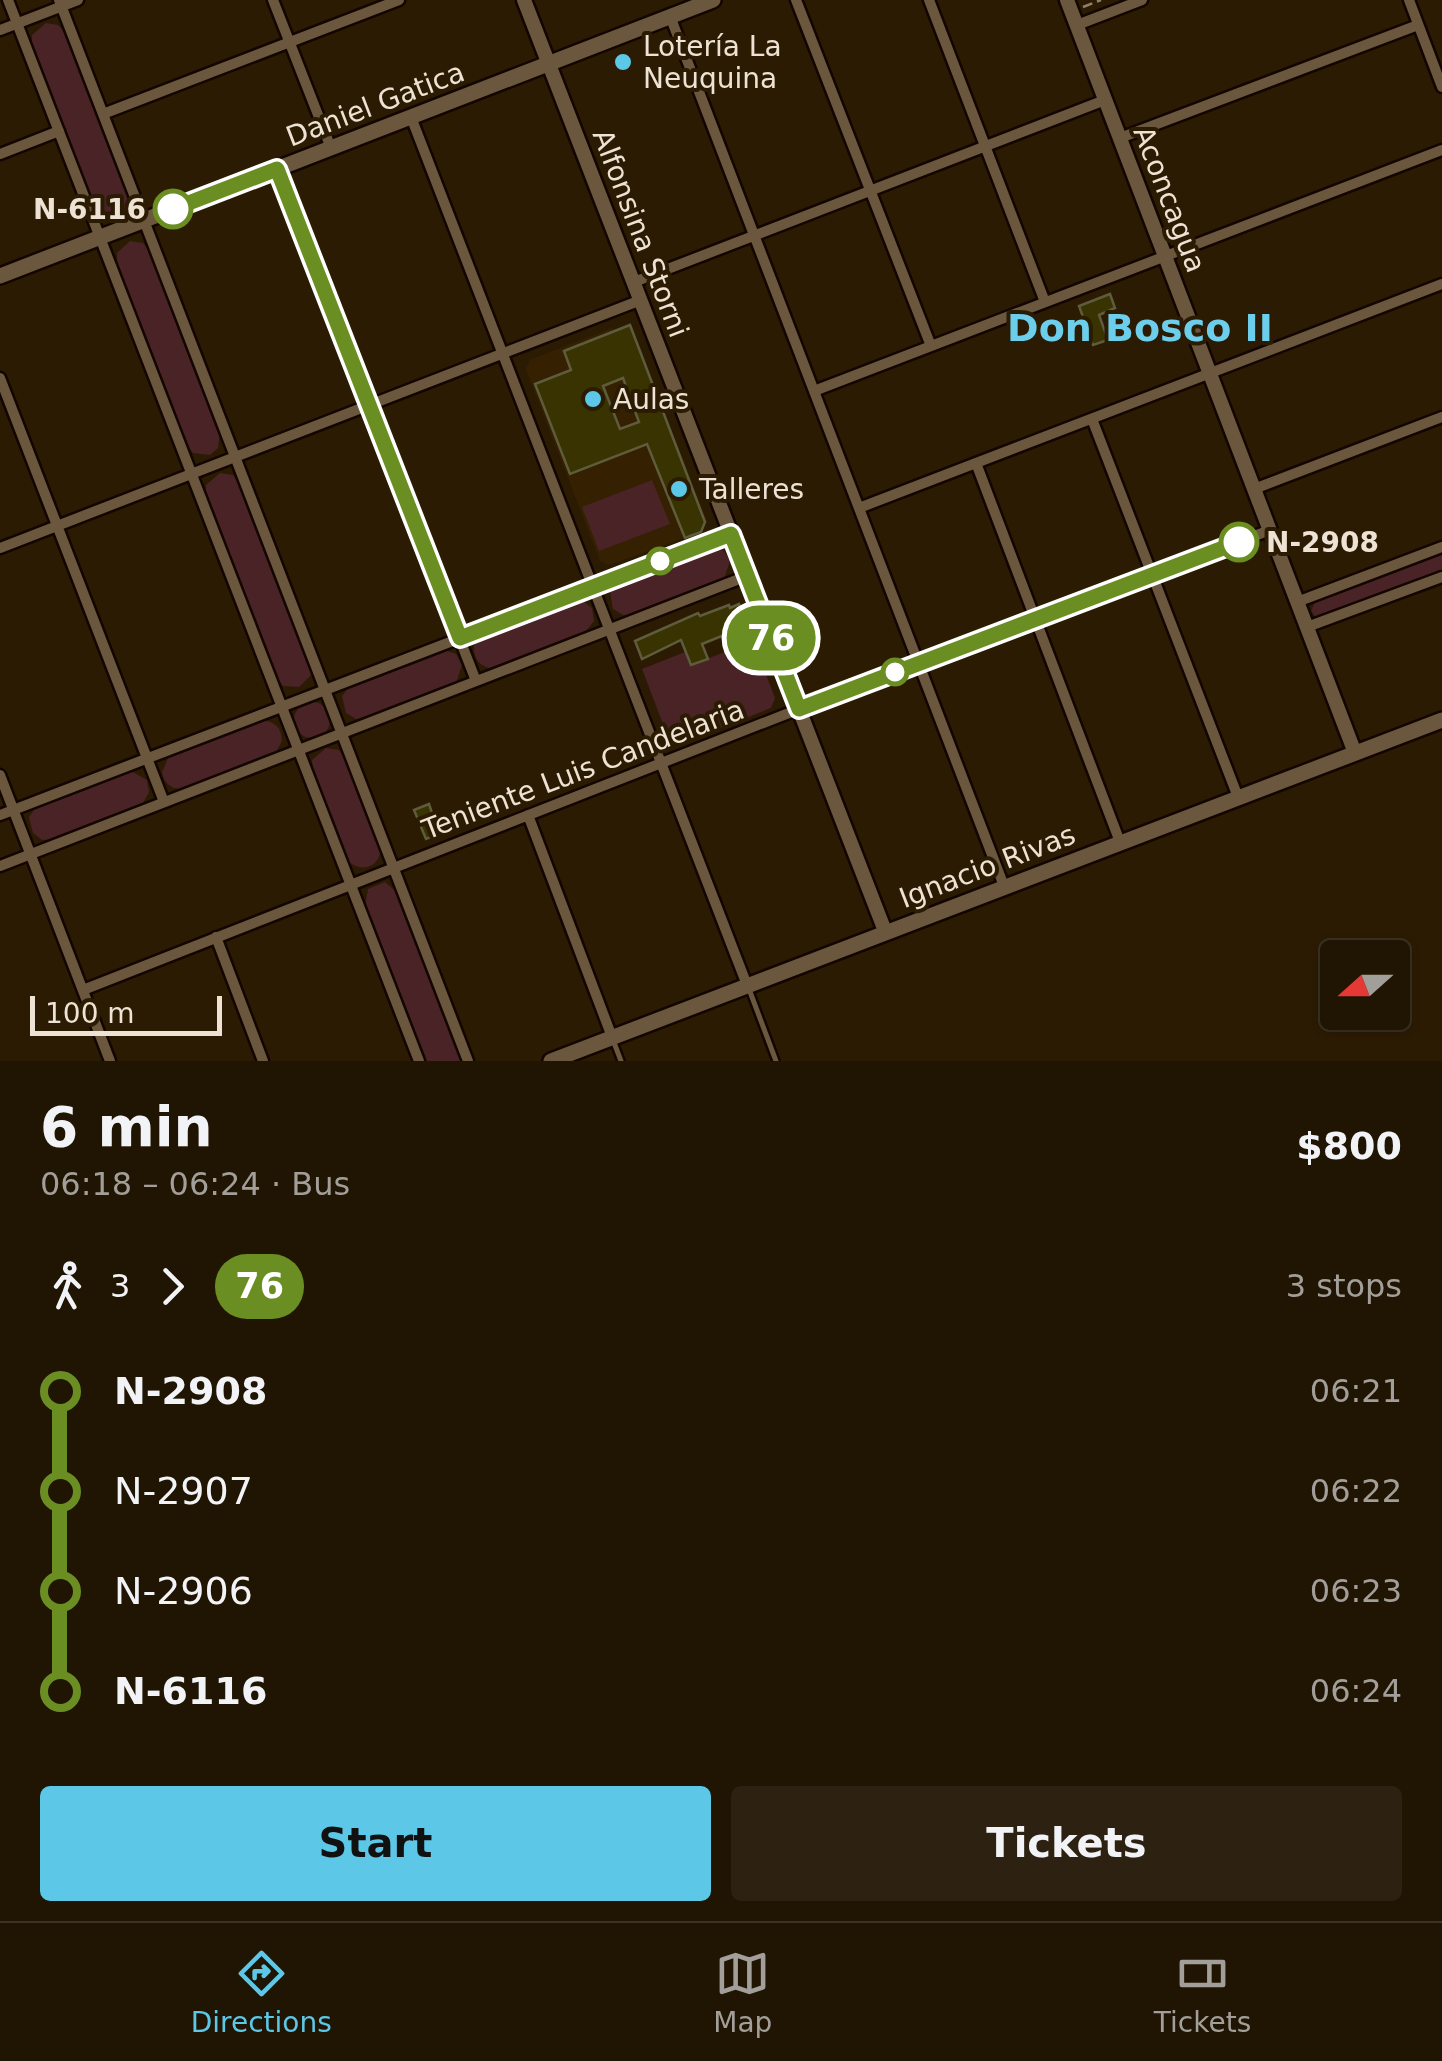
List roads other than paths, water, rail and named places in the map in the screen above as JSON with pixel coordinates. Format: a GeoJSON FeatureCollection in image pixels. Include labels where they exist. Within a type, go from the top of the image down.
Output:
{"type":"FeatureCollection","features":[{"type":"Feature","properties":{"kind":"main road","name":"Daniel Gatica"},"geometry":{"type":"LineString","coordinates":[[0,276],[713,0]]}},
{"type":"Feature","properties":{"kind":"main road","name":"Ignacio Rivas"},"geometry":{"type":"LineString","coordinates":[[552,1061],[1442,720]]}},
{"type":"Feature","properties":{"kind":"street"},"geometry":{"type":"LineString","coordinates":[[8,0],[419,1061]]}},
{"type":"Feature","properties":{"kind":"street"},"geometry":{"type":"LineString","coordinates":[[0,30],[60,3],[78,0]]}},
{"type":"Feature","properties":{"kind":"street"},"geometry":{"type":"LineString","coordinates":[[273,0],[330,148]]}},
{"type":"Feature","properties":{"kind":"street"},"geometry":{"type":"LineString","coordinates":[[103,114],[398,0]]}},
{"type":"Feature","properties":{"kind":"street","name":"Alfonsina Storni"},"geometry":{"type":"LineString","coordinates":[[524,0],[885,932]]}},
{"type":"Feature","properties":{"kind":"street"},"geometry":{"type":"LineString","coordinates":[[796,0],[931,346]]}},
{"type":"Feature","properties":{"kind":"street"},"geometry":{"type":"LineString","coordinates":[[929,0],[1045,302]]}},
{"type":"Feature","properties":{"kind":"street"},"geometry":{"type":"LineString","coordinates":[[1077,26],[1142,0]]}},
{"type":"Feature","properties":{"kind":"street"},"geometry":{"type":"LineString","coordinates":[[1409,0],[1442,87]]}},
{"type":"Feature","properties":{"kind":"street"},"geometry":{"type":"LineString","coordinates":[[60,3],[468,1061]]}},
{"type":"Feature","properties":{"kind":"street","name":"Aconcagua"},"geometry":{"type":"LineString","coordinates":[[1074,4],[1077,26],[1355,753]]}},
{"type":"Feature","properties":{"kind":"street"},"geometry":{"type":"LineString","coordinates":[[670,16],[1004,886]]}},
{"type":"Feature","properties":{"kind":"street"},"geometry":{"type":"LineString","coordinates":[[1120,138],[1418,25]]}},
{"type":"Feature","properties":{"kind":"street"},"geometry":{"type":"LineString","coordinates":[[634,282],[1106,100]]}},
{"type":"Feature","properties":{"kind":"street"},"geometry":{"type":"LineString","coordinates":[[411,117],[747,985]]}},
{"type":"Feature","properties":{"kind":"street"},"geometry":{"type":"LineString","coordinates":[[0,154],[59,131]]}},
{"type":"Feature","properties":{"kind":"street"},"geometry":{"type":"LineString","coordinates":[[814,391],[1442,150]]}},
{"type":"Feature","properties":{"kind":"street"},"geometry":{"type":"LineString","coordinates":[[277,169],[476,681]]}},
{"type":"Feature","properties":{"kind":"street"},"geometry":{"type":"LineString","coordinates":[[859,508],[1442,284]]}},
{"type":"Feature","properties":{"kind":"street"},"geometry":{"type":"LineString","coordinates":[[0,548],[640,300]]}},
{"type":"Feature","properties":{"kind":"street"},"geometry":{"type":"LineString","coordinates":[[0,378],[164,802]]}},
{"type":"Feature","properties":{"kind":"street"},"geometry":{"type":"LineString","coordinates":[[1254,489],[1442,417]]}},
{"type":"Feature","properties":{"kind":"street"},"geometry":{"type":"LineString","coordinates":[[1092,419],[1238,798]]}},
{"type":"Feature","properties":{"kind":"street"},"geometry":{"type":"LineString","coordinates":[[976,464],[1120,842]]}},
{"type":"Feature","properties":{"kind":"street","name":"Teniente Luis Candelaria"},"geometry":{"type":"LineString","coordinates":[[83,990],[799,709],[1270,530]]}},
{"type":"Feature","properties":{"kind":"street"},"geometry":{"type":"LineString","coordinates":[[0,816],[731,534]]}},
{"type":"Feature","properties":{"kind":"street"},"geometry":{"type":"LineString","coordinates":[[1298,602],[1442,546]]}},
{"type":"Feature","properties":{"kind":"street"},"geometry":{"type":"LineString","coordinates":[[0,866],[748,576]]}},
{"type":"Feature","properties":{"kind":"street"},"geometry":{"type":"LineString","coordinates":[[1307,627],[1442,577]]}},
{"type":"Feature","properties":{"kind":"street"},"geometry":{"type":"LineString","coordinates":[[0,775],[110,1061]]}},
{"type":"Feature","properties":{"kind":"street"},"geometry":{"type":"LineString","coordinates":[[528,815],[612,1038]]}},
{"type":"Feature","properties":{"kind":"street"},"geometry":{"type":"LineString","coordinates":[[216,938],[262,1061]]}},
{"type":"Feature","properties":{"kind":"lane"},"geometry":{"type":"LineString","coordinates":[[747,985],[776,1061]]}},
{"type":"Feature","properties":{"kind":"lane"},"geometry":{"type":"LineString","coordinates":[[612,1038],[621,1061]]}},
{"type":"Feature","properties":{"kind":"place","name":"Lotería La Neuquina"},"geometry":{"type":"Point","coordinates":[623,62]}},
{"type":"Feature","properties":{"kind":"place","name":"N-6116"},"geometry":{"type":"Point","coordinates":[173,209]}},
{"type":"Feature","properties":{"kind":"place","name":"Aulas"},"geometry":{"type":"Point","coordinates":[593,399]}},
{"type":"Feature","properties":{"kind":"place","name":"Talleres"},"geometry":{"type":"Point","coordinates":[679,489]}},
{"type":"Feature","properties":{"kind":"place","name":"N-2908"},"geometry":{"type":"Point","coordinates":[1239,542]}},
{"type":"Feature","properties":{"kind":"district","name":"Don Bosco II"},"geometry":{"type":"Point","coordinates":[1140,328]}}]}
